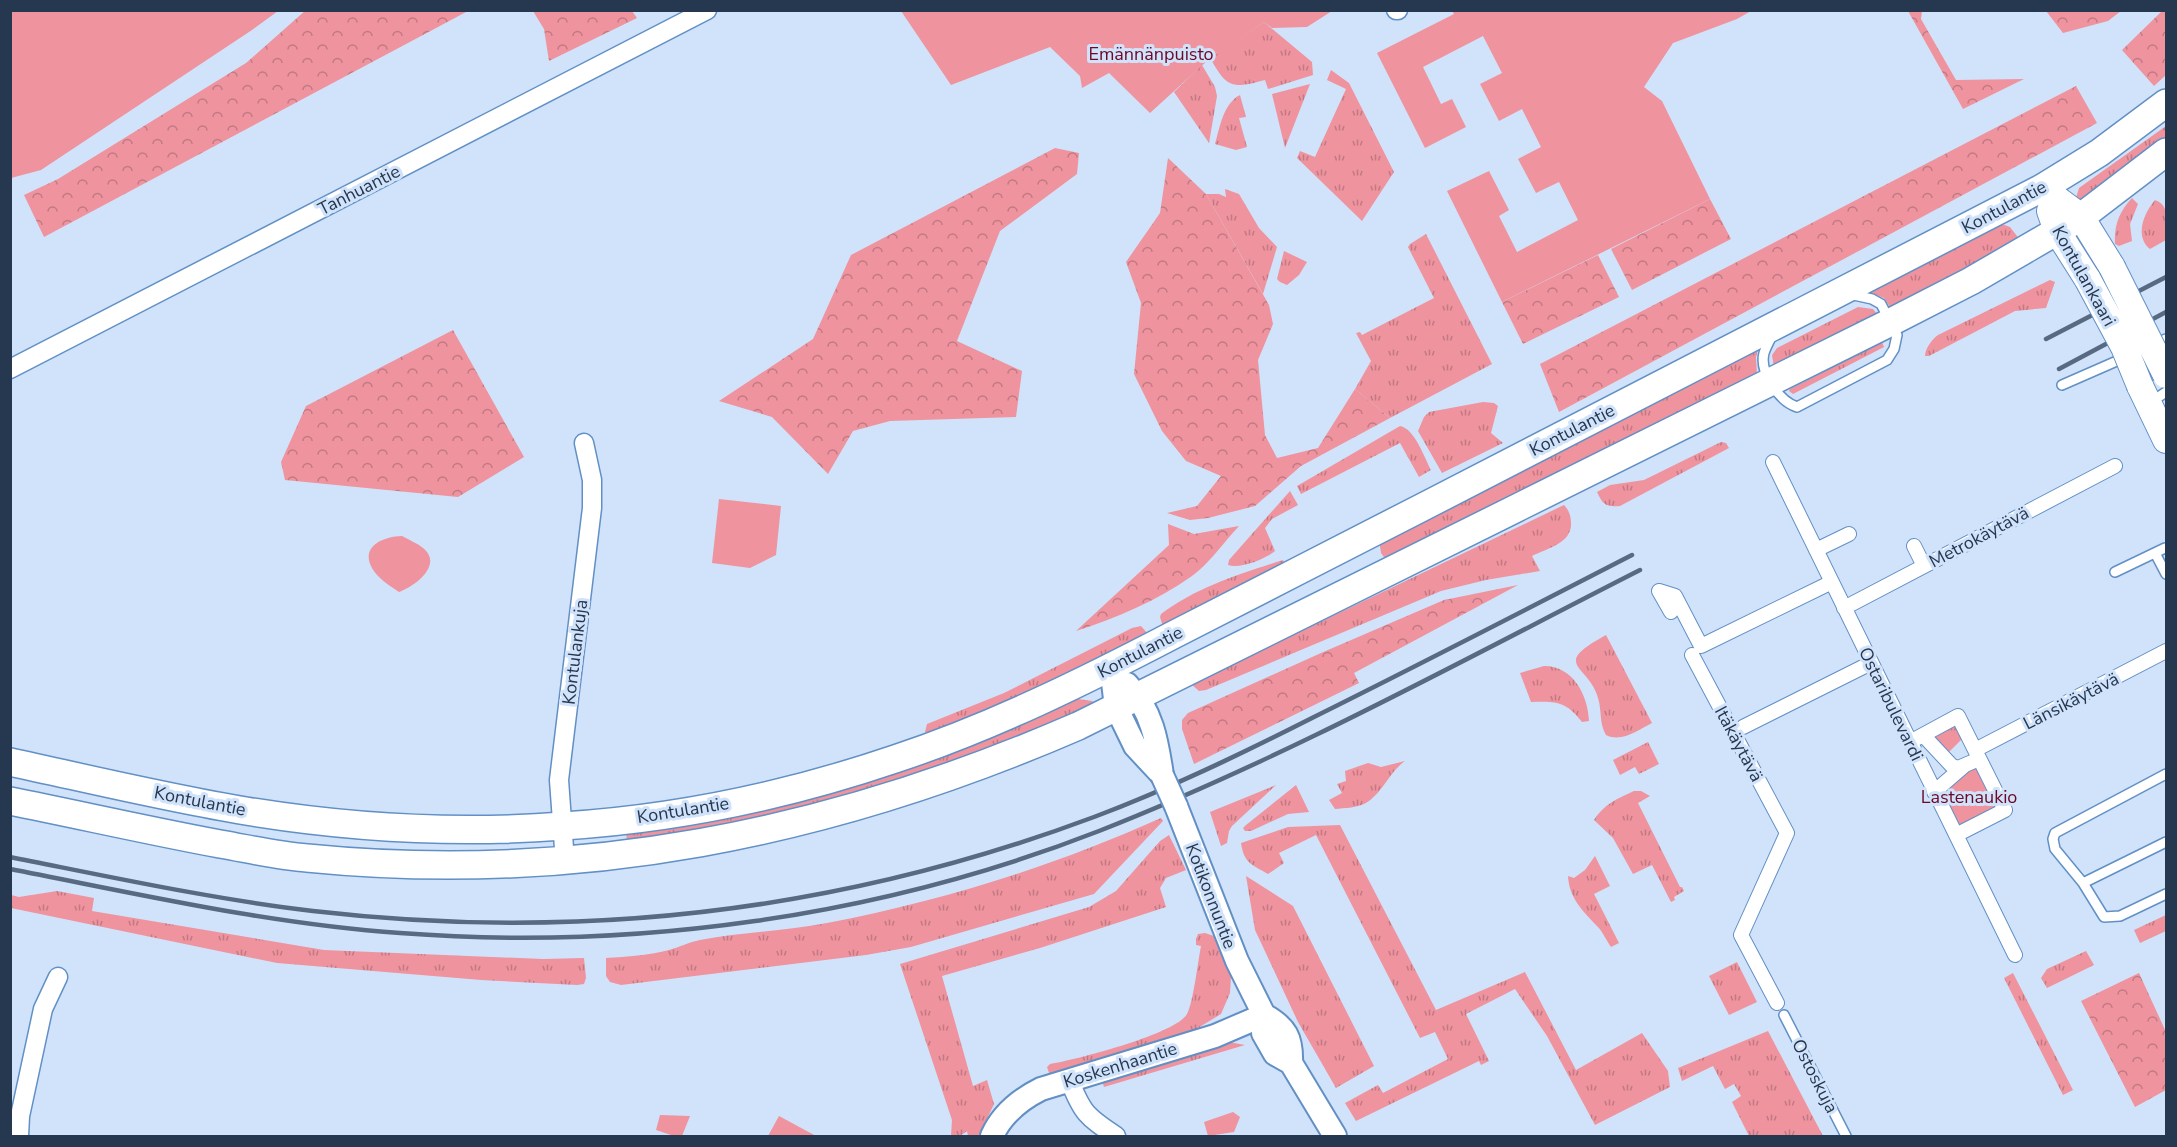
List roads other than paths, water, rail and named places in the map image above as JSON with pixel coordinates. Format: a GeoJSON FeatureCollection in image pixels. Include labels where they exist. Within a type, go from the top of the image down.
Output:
{"type":"FeatureCollection","features":[{"type":"Feature","properties":{"kind":"main road","name":"Kontulantie"},"geometry":{"type":"LineString","coordinates":[[10,762],[190,800],[299,818],[414,828],[490,829],[619,821],[710,807],[836,777],[895,759],[1052,696],[1277,583],[2042,188],[2098,153],[2166,103]]}},
{"type":"Feature","properties":{"kind":"main road","name":"Kontulantie"},"geometry":{"type":"LineString","coordinates":[[10,801],[187,838],[303,858],[418,866],[483,866],[565,862],[723,839],[789,825],[913,790],[1004,757],[1078,726],[1891,322],[1971,281],[2081,217],[2166,152]]}},
{"type":"Feature","properties":{"kind":"main road","name":"Kontulankaari"},"geometry":{"type":"LineString","coordinates":[[2042,188],[2081,217],[2102,251],[2166,375]]}},
{"type":"Feature","properties":{"kind":"main road","name":"Kontulankaari"},"geometry":{"type":"LineString","coordinates":[[2042,188],[2057,231],[2152,394],[2166,440]]}},
{"type":"Feature","properties":{"kind":"street","name":"Tanhuantie"},"geometry":{"type":"LineString","coordinates":[[10,369],[707,10]]}},
{"type":"Feature","properties":{"kind":"street","name":"Kontulankuja"},"geometry":{"type":"LineString","coordinates":[[565,862],[559,780],[592,508],[592,480],[584,443]]}},
{"type":"Feature","properties":{"kind":"street","name":"Ostaribulevardi"},"geometry":{"type":"LineString","coordinates":[[1773,462],[1789,485],[1816,550],[2015,955]]}},
{"type":"Feature","properties":{"kind":"street","name":"Metrokäytävä"},"geometry":{"type":"LineString","coordinates":[[1844,608],[2115,466]]}},
{"type":"Feature","properties":{"kind":"street"},"geometry":{"type":"LineString","coordinates":[[1816,550],[1849,534]]}},
{"type":"Feature","properties":{"kind":"street"},"geometry":{"type":"LineString","coordinates":[[1914,546],[1924,566]]}},
{"type":"Feature","properties":{"kind":"street"},"geometry":{"type":"LineString","coordinates":[[1671,612],[1659,591],[1675,596],[1701,646],[1832,582]]}},
{"type":"Feature","properties":{"kind":"street","name":"Länsikäytävä"},"geometry":{"type":"LineString","coordinates":[[1934,792],[1977,754],[2166,651]]}},
{"type":"Feature","properties":{"kind":"street","name":"Itäkäytävä"},"geometry":{"type":"LineString","coordinates":[[1692,655],[1760,790],[1787,833],[1742,935],[1781,1009]]}},
{"type":"Feature","properties":{"kind":"street"},"geometry":{"type":"LineString","coordinates":[[1743,727],[1871,663]]}},
{"type":"Feature","properties":{"kind":"street","name":"Kotikonnuntie"},"geometry":{"type":"LineString","coordinates":[[1111,666],[1127,701],[1135,746],[1162,775],[1237,961],[1264,1015],[1263,1033],[1275,1054],[1291,1063],[1335,1137]]}},
{"type":"Feature","properties":{"kind":"street"},"geometry":{"type":"LineString","coordinates":[[1910,742],[1958,716],[2008,810],[1956,835]]}},
{"type":"Feature","properties":{"kind":"street"},"geometry":{"type":"LineString","coordinates":[[1923,735],[1952,766],[1958,768],[1964,766]]}},
{"type":"Feature","properties":{"kind":"street"},"geometry":{"type":"LineString","coordinates":[[18,1137],[20,1116],[43,1009],[58,977]]}},
{"type":"Feature","properties":{"kind":"street","name":"Koskenhaantie"},"geometry":{"type":"LineString","coordinates":[[992,1137],[997,1125],[1008,1112],[1022,1099],[1041,1089],[1215,1036],[1264,1015]]}},
{"type":"Feature","properties":{"kind":"street"},"geometry":{"type":"LineString","coordinates":[[1069,1079],[1084,1112],[1116,1137]]}},
{"type":"Feature","properties":{"kind":"lane"},"geometry":{"type":"LineString","coordinates":[[1839,292],[1877,301],[1891,322]]}},
{"type":"Feature","properties":{"kind":"lane"},"geometry":{"type":"LineString","coordinates":[[1770,381],[1765,370],[1764,353],[1777,324]]}},
{"type":"Feature","properties":{"kind":"lane"},"geometry":{"type":"LineString","coordinates":[[2144,349],[2166,339]]}},
{"type":"Feature","properties":{"kind":"lane"},"geometry":{"type":"LineString","coordinates":[[2062,385],[2133,353]]}},
{"type":"Feature","properties":{"kind":"lane"},"geometry":{"type":"LineString","coordinates":[[2115,572],[2165,548]]}},
{"type":"Feature","properties":{"kind":"lane"},"geometry":{"type":"LineString","coordinates":[[2155,553],[2166,574]]}},
{"type":"Feature","properties":{"kind":"lane"},"geometry":{"type":"LineString","coordinates":[[2166,774],[2055,833],[2053,840],[2055,849],[2083,883],[2104,917],[2120,916],[2166,894]]}},
{"type":"Feature","properties":{"kind":"lane"},"geometry":{"type":"LineString","coordinates":[[2083,883],[2166,842]]}},
{"type":"Feature","properties":{"kind":"lane","name":"Ostoskuja"},"geometry":{"type":"LineString","coordinates":[[1781,1009],[1846,1137]]}},
{"type":"Feature","properties":{"kind":"railway"},"geometry":{"type":"LineString","coordinates":[[2046,339],[2166,277]]}},
{"type":"Feature","properties":{"kind":"railway"},"geometry":{"type":"LineString","coordinates":[[2059,369],[2166,312]]}},
{"type":"Feature","properties":{"kind":"railway"},"geometry":{"type":"LineString","coordinates":[[10,857],[237,900],[313,911],[413,920],[512,923],[611,920],[710,911],[807,896],[904,876],[999,849],[1094,817],[1150,795],[1432,658],[1632,555]]}},
{"type":"Feature","properties":{"kind":"railway"},"geometry":{"type":"LineString","coordinates":[[10,869],[204,907],[302,923],[400,933],[488,937],[577,937],[666,931],[755,921],[843,906],[930,886],[1015,861],[1168,803],[1372,707],[1640,570]]}},
{"type":"Feature","properties":{"kind":"park label","name":"Emännänpuisto"},"geometry":{"type":"Point","coordinates":[1151,54]}},
{"type":"Feature","properties":{"kind":"park label","name":"Lastenaukio"},"geometry":{"type":"Point","coordinates":[1969,797]}}]}
